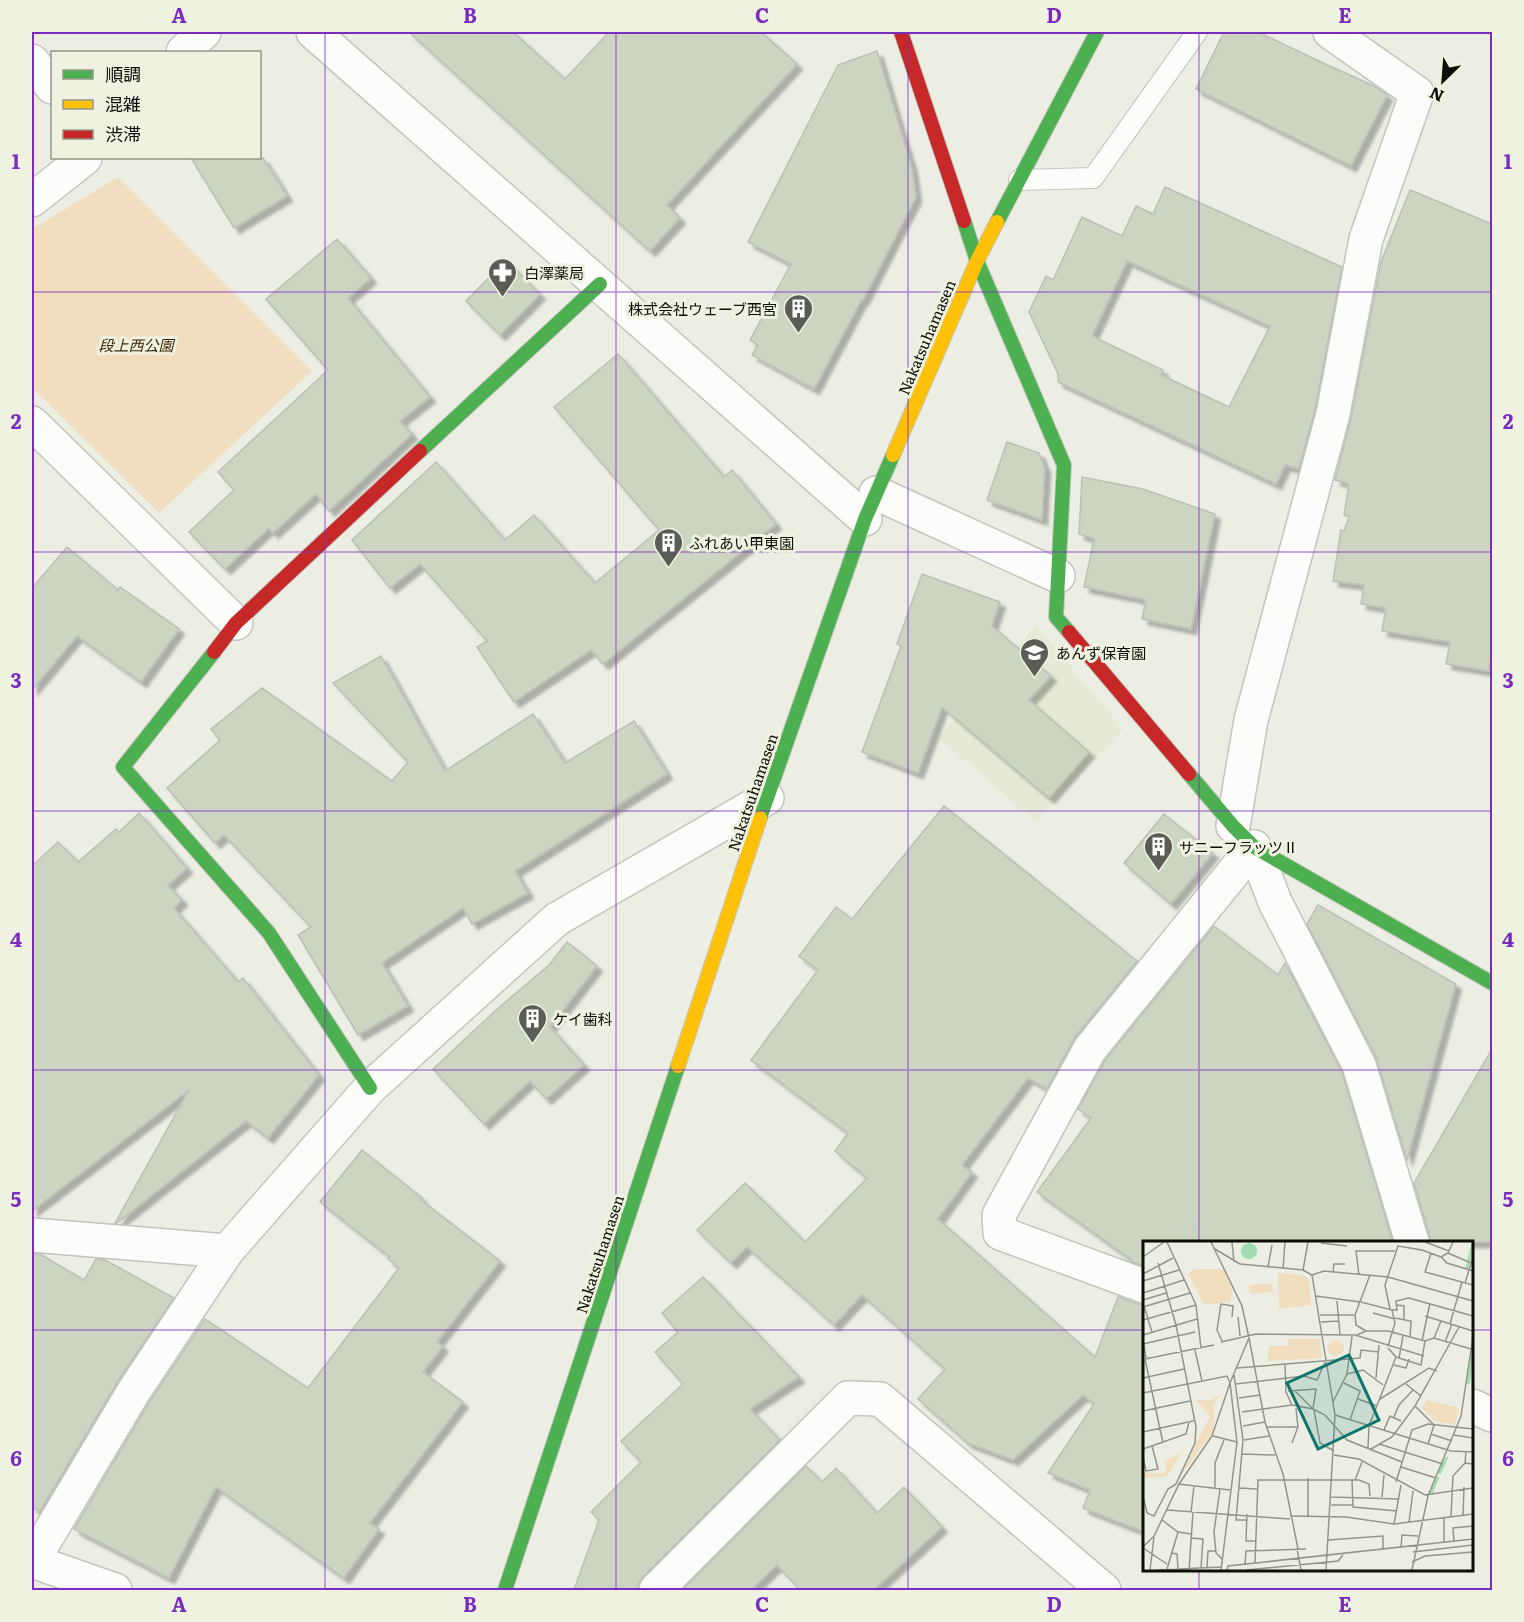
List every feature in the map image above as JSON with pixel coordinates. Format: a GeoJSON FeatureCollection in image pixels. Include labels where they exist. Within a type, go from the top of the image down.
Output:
{"type":"FeatureCollection","features":[{"type":"Feature","properties":{"kind":"street"},"geometry":{"type":"LineString","coordinates":[[184,51],[204,32]]}},
{"type":"Feature","properties":{"kind":"street"},"geometry":{"type":"LineString","coordinates":[[313,32],[600,284],[870,506],[1058,576]]}},
{"type":"Feature","properties":{"kind":"street"},"geometry":{"type":"LineString","coordinates":[[902,32],[977,261],[1064,465],[1056,616],[1244,837],[1359,1065],[1412,1241]]}},
{"type":"Feature","properties":{"kind":"street","name":"Nakatsuhamasen"},"geometry":{"type":"LineString","coordinates":[[506,1590],[767,798],[870,506],[977,261],[1097,32]]}},
{"type":"Feature","properties":{"kind":"street"},"geometry":{"type":"LineString","coordinates":[[1143,1286],[1000,1233],[999,1215],[1090,1049],[1244,837],[1251,720],[1333,414],[1366,239],[1417,93],[1330,32]]}},
{"type":"Feature","properties":{"kind":"street"},"geometry":{"type":"LineString","coordinates":[[32,61],[51,86]]}},
{"type":"Feature","properties":{"kind":"street"},"geometry":{"type":"LineString","coordinates":[[32,200],[84,159]]}},
{"type":"Feature","properties":{"kind":"street"},"geometry":{"type":"LineString","coordinates":[[370,1088],[269,933],[123,767],[236,623],[600,284]]}},
{"type":"Feature","properties":{"kind":"street"},"geometry":{"type":"LineString","coordinates":[[32,423],[236,623]]}},
{"type":"Feature","properties":{"kind":"street"},"geometry":{"type":"LineString","coordinates":[[114,1590],[32,1562],[134,1390],[227,1251],[370,1088],[557,919],[767,798]]}},
{"type":"Feature","properties":{"kind":"street"},"geometry":{"type":"LineString","coordinates":[[1244,837],[1492,983]]}},
{"type":"Feature","properties":{"kind":"street"},"geometry":{"type":"LineString","coordinates":[[32,1235],[227,1251]]}},
{"type":"Feature","properties":{"kind":"street"},"geometry":{"type":"LineString","coordinates":[[656,1590],[848,1398],[880,1399],[1104,1590]]}},
{"type":"Feature","properties":{"kind":"street"},"geometry":{"type":"LineString","coordinates":[[1473,1406],[1492,1415]]}},
{"type":"Feature","properties":{"kind":"lane"},"geometry":{"type":"LineString","coordinates":[[1019,180],[1093,178],[1197,32]]}},
{"type":"Feature","properties":{"kind":"path"},"geometry":{"type":"LineString","coordinates":[[1186,1241],[1198,1222]]}},
{"type":"Feature","properties":{"kind":"shaded area","name":"あんず保育園"},"geometry":{"type":"Polygon","coordinates":[[[1036,625],[1123,729],[1036,822],[939,738],[1036,625]]]}},
{"type":"Feature","properties":{"kind":"green space","name":"段上西公園"},"geometry":{"type":"Polygon","coordinates":[[[118,177],[312,371],[159,513],[32,387],[32,229],[118,177]]]}},
{"type":"Feature","properties":{"kind":"building"},"geometry":{"type":"Polygon","coordinates":[[[409,32],[513,32],[565,79],[609,32],[761,32],[797,64],[667,205],[680,218],[650,251],[409,32]]]}},
{"type":"Feature","properties":{"kind":"building"},"geometry":{"type":"Polygon","coordinates":[[[1224,32],[1258,32],[1374,86],[1387,95],[1351,166],[1196,89],[1224,32]]]}},
{"type":"Feature","properties":{"kind":"building"},"geometry":{"type":"Polygon","coordinates":[[[877,51],[912,168],[916,197],[814,389],[752,355],[758,345],[750,340],[791,264],[748,242],[838,65],[877,51]]]}},
{"type":"Feature","properties":{"kind":"building"},"geometry":{"type":"Polygon","coordinates":[[[263,158],[287,196],[234,228],[192,159],[263,158]]]}},
{"type":"Feature","properties":{"kind":"building"},"geometry":{"type":"Polygon","coordinates":[[[1165,187],[1342,267],[1315,410],[1299,469],[1285,465],[1276,484],[1058,382],[1058,374],[1029,312],[1046,276],[1053,280],[1082,217],[1122,236],[1136,206],[1153,214],[1165,187]],[[1127,261],[1092,336],[1163,370],[1161,375],[1229,407],[1270,326],[1127,261]]]}},
{"type":"Feature","properties":{"kind":"building"},"geometry":{"type":"Polygon","coordinates":[[[1410,190],[1492,224],[1492,649],[1489,671],[1446,664],[1450,642],[1382,631],[1386,608],[1361,604],[1364,585],[1333,581],[1341,530],[1344,531],[1349,517],[1344,515],[1349,484],[1335,480],[1351,418],[1381,262],[1410,190]]]}},
{"type":"Feature","properties":{"kind":"building"},"geometry":{"type":"Polygon","coordinates":[[[337,239],[371,278],[348,298],[430,397],[400,421],[412,434],[329,511],[316,494],[273,533],[269,528],[225,569],[189,532],[234,490],[218,472],[328,370],[266,299],[337,239]]]}},
{"type":"Feature","properties":{"kind":"building","name":"白澤薬局"},"geometry":{"type":"Polygon","coordinates":[[[506,260],[540,294],[500,335],[466,301],[506,260]]]}},
{"type":"Feature","properties":{"kind":"building"},"geometry":{"type":"Polygon","coordinates":[[[618,354],[724,477],[732,470],[776,524],[603,664],[591,650],[514,702],[477,647],[487,641],[420,564],[390,588],[352,540],[436,462],[505,540],[534,515],[595,583],[659,530],[554,407],[618,354]]]}},
{"type":"Feature","properties":{"kind":"building"},"geometry":{"type":"Polygon","coordinates":[[[1007,442],[1039,453],[1045,468],[1042,520],[987,500],[1007,442]]]}},
{"type":"Feature","properties":{"kind":"building"},"geometry":{"type":"Polygon","coordinates":[[[1082,477],[1143,489],[1215,514],[1191,629],[1142,619],[1146,600],[1084,587],[1094,539],[1079,534],[1082,477]]]}},
{"type":"Feature","properties":{"kind":"building"},"geometry":{"type":"Polygon","coordinates":[[[67,547],[118,590],[120,587],[179,629],[141,682],[77,636],[32,690],[32,588],[67,547]]]}},
{"type":"Feature","properties":{"kind":"building"},"geometry":{"type":"Polygon","coordinates":[[[922,574],[1000,602],[992,626],[1051,676],[1029,700],[1089,752],[1049,798],[942,707],[918,773],[862,752],[901,646],[897,644],[922,574]]]}},
{"type":"Feature","properties":{"kind":"building"},"geometry":{"type":"Polygon","coordinates":[[[381,656],[445,771],[533,714],[565,763],[634,721],[667,774],[515,871],[528,893],[472,924],[463,908],[382,963],[408,1006],[358,1035],[298,935],[311,927],[224,835],[215,843],[167,788],[220,740],[211,729],[262,688],[392,781],[408,762],[333,683],[381,656]]]}},
{"type":"Feature","properties":{"kind":"building"},"geometry":{"type":"Polygon","coordinates":[[[944,806],[1137,961],[1075,1037],[1047,1089],[1028,1078],[962,1165],[972,1172],[938,1219],[1095,1357],[1118,1297],[1143,1304],[1143,1532],[1083,1508],[1090,1490],[1048,1473],[1094,1404],[1083,1395],[1013,1460],[968,1443],[918,1399],[945,1369],[862,1295],[834,1325],[747,1247],[731,1263],[697,1230],[745,1183],[805,1242],[867,1178],[835,1151],[848,1133],[751,1060],[818,970],[799,956],[836,907],[852,919],[944,806]]]}},
{"type":"Feature","properties":{"kind":"building"},"geometry":{"type":"Polygon","coordinates":[[[139,813],[187,868],[168,885],[182,900],[174,908],[238,982],[243,978],[319,1075],[268,1138],[246,1121],[117,1223],[115,1223],[189,1090],[32,1211],[32,866],[58,842],[78,862],[116,829],[119,832],[139,813]]]}},
{"type":"Feature","properties":{"kind":"building","name":"サニーフラッツⅡ"},"geometry":{"type":"Polygon","coordinates":[[[1164,814],[1213,853],[1171,904],[1124,863],[1164,814]]]}},
{"type":"Feature","properties":{"kind":"building"},"geometry":{"type":"Polygon","coordinates":[[[1318,905],[1456,984],[1407,1160],[1376,1057],[1307,924],[1318,905]]]}},
{"type":"Feature","properties":{"kind":"building"},"geometry":{"type":"Polygon","coordinates":[[[1214,926],[1278,975],[1285,963],[1342,1072],[1393,1241],[1143,1241],[1143,1266],[1132,1262],[1037,1192],[1091,1118],[1078,1109],[1106,1059],[1214,926]]]}},
{"type":"Feature","properties":{"kind":"building"},"geometry":{"type":"Polygon","coordinates":[[[567,942],[597,966],[550,1027],[584,1065],[546,1099],[530,1081],[484,1124],[433,1069],[496,1010],[549,965],[567,942]]]}},
{"type":"Feature","properties":{"kind":"building"},"geometry":{"type":"Polygon","coordinates":[[[1492,1049],[1492,1242],[1430,1241],[1414,1183],[1492,1049]]]}},
{"type":"Feature","properties":{"kind":"building"},"geometry":{"type":"Polygon","coordinates":[[[362,1150],[422,1198],[421,1200],[500,1261],[437,1342],[443,1346],[423,1372],[463,1402],[370,1523],[379,1529],[344,1578],[216,1487],[169,1578],[74,1529],[150,1401],[205,1319],[308,1388],[399,1268],[388,1259],[390,1257],[320,1202],[362,1150]]]}},
{"type":"Feature","properties":{"kind":"building"},"geometry":{"type":"Polygon","coordinates":[[[32,1254],[40,1254],[84,1280],[96,1259],[105,1260],[174,1298],[118,1381],[40,1511],[32,1507],[32,1254]]]}},
{"type":"Feature","properties":{"kind":"building"},"geometry":{"type":"Polygon","coordinates":[[[703,1277],[799,1377],[750,1409],[780,1440],[643,1577],[638,1590],[574,1590],[599,1520],[591,1512],[641,1462],[621,1441],[683,1384],[655,1352],[678,1332],[662,1313],[703,1277]]]}},
{"type":"Feature","properties":{"kind":"building"},"geometry":{"type":"Polygon","coordinates":[[[806,1466],[822,1482],[836,1468],[877,1513],[904,1487],[942,1527],[874,1590],[800,1590],[777,1565],[751,1590],[682,1590],[806,1466]]]}},
{"type":"Feature","properties":{"kind":"traffic: fast"},"geometry":{"type":"LineString","coordinates":[[997,222],[1097,32]]}},
{"type":"Feature","properties":{"kind":"traffic: fast"},"geometry":{"type":"LineString","coordinates":[[964,221],[977,261],[1064,465],[1056,617],[1069,632]]}},
{"type":"Feature","properties":{"kind":"traffic: fast"},"geometry":{"type":"LineString","coordinates":[[420,451],[600,284]]}},
{"type":"Feature","properties":{"kind":"traffic: fast"},"geometry":{"type":"LineString","coordinates":[[760,818],[865,519],[893,455]]}},
{"type":"Feature","properties":{"kind":"traffic: fast"},"geometry":{"type":"LineString","coordinates":[[214,652],[123,767],[269,933],[370,1088]]}},
{"type":"Feature","properties":{"kind":"traffic: fast"},"geometry":{"type":"LineString","coordinates":[[1189,774],[1254,847],[1492,983]]}},
{"type":"Feature","properties":{"kind":"traffic: fast"},"geometry":{"type":"LineString","coordinates":[[505,1590],[678,1066]]}},
{"type":"Feature","properties":{"kind":"traffic: slow"},"geometry":{"type":"LineString","coordinates":[[893,455],[977,261],[997,222]]}},
{"type":"Feature","properties":{"kind":"traffic: slow"},"geometry":{"type":"LineString","coordinates":[[678,1066],[760,818]]}},
{"type":"Feature","properties":{"kind":"traffic: jam"},"geometry":{"type":"LineString","coordinates":[[901,32],[964,221]]}},
{"type":"Feature","properties":{"kind":"traffic: jam"},"geometry":{"type":"LineString","coordinates":[[214,652],[236,623],[420,451]]}},
{"type":"Feature","properties":{"kind":"traffic: jam"},"geometry":{"type":"LineString","coordinates":[[1069,632],[1189,774]]}},
{"type":"Feature","properties":{"kind":"place","name":"白澤薬局"},"geometry":{"type":"Point","coordinates":[503,298]}},
{"type":"Feature","properties":{"kind":"place","name":"株式会社ウェーブ西宮"},"geometry":{"type":"Point","coordinates":[798,334]}},
{"type":"Feature","properties":{"kind":"place","name":"ふれあい甲東園"},"geometry":{"type":"Point","coordinates":[668,568]}},
{"type":"Feature","properties":{"kind":"place","name":"あんず保育園"},"geometry":{"type":"Point","coordinates":[1035,678]}},
{"type":"Feature","properties":{"kind":"place","name":"サニーフラッツⅡ"},"geometry":{"type":"Point","coordinates":[1158,872]}},
{"type":"Feature","properties":{"kind":"place","name":"ケイ歯科"},"geometry":{"type":"Point","coordinates":[532,1044]}}]}
